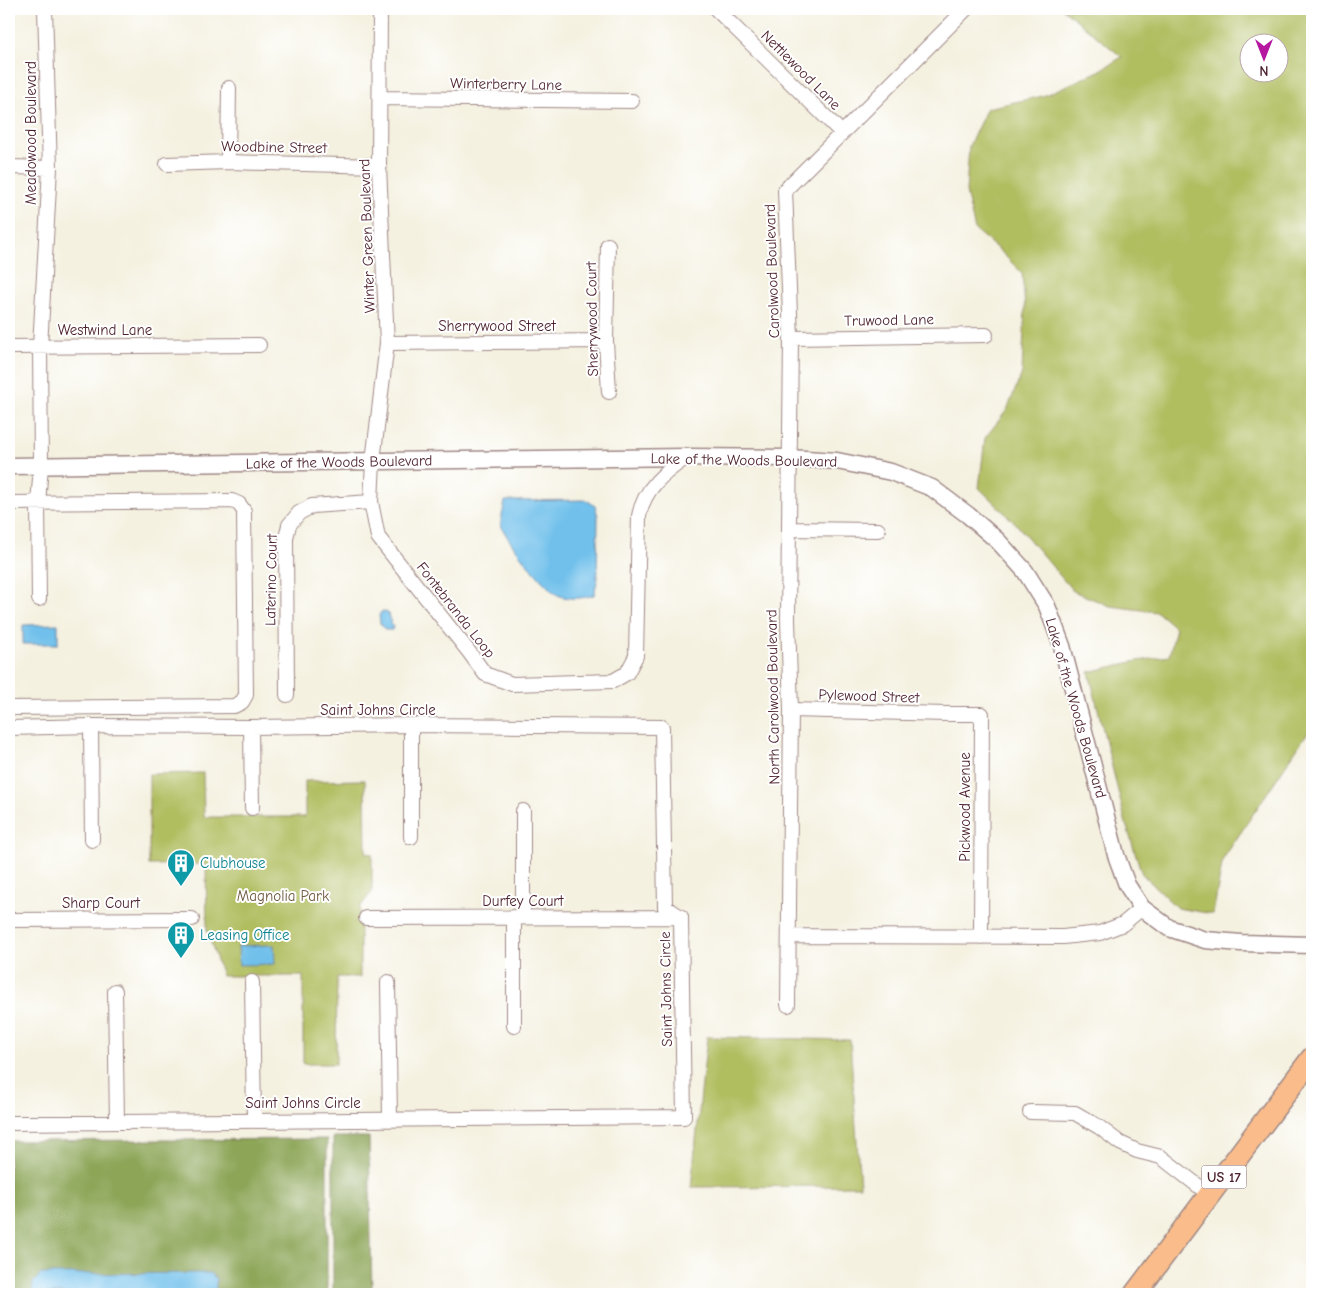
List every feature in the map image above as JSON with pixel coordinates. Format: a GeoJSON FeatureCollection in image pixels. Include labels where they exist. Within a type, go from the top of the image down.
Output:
{"type":"FeatureCollection","features":[{"type":"Feature","properties":{"kind":"main road","name":"US 17"},"geometry":{"type":"LineString","coordinates":[[1135,1294],[1312,1058]]}},
{"type":"Feature","properties":{"kind":"street","name":"Meadowood Boulevard"},"geometry":{"type":"LineString","coordinates":[[40,346],[50,168],[45,9]]}},
{"type":"Feature","properties":{"kind":"street","name":"Winter Green Boulevard"},"geometry":{"type":"LineString","coordinates":[[373,461],[387,343],[379,166],[380,9]]}},
{"type":"Feature","properties":{"kind":"street","name":"Nettlewood Lane"},"geometry":{"type":"LineString","coordinates":[[716,9],[842,133]]}},
{"type":"Feature","properties":{"kind":"street","name":"Carolwood Boulevard"},"geometry":{"type":"LineString","coordinates":[[790,458],[791,338],[784,190],[966,9]]}},
{"type":"Feature","properties":{"kind":"street"},"geometry":{"type":"LineString","coordinates":[[228,162],[229,88]]}},
{"type":"Feature","properties":{"kind":"street","name":"Winterberry Lane"},"geometry":{"type":"LineString","coordinates":[[380,98],[632,101]]}},
{"type":"Feature","properties":{"kind":"street","name":"Woodbine Street"},"geometry":{"type":"LineString","coordinates":[[168,164],[228,162],[379,166]]}},
{"type":"Feature","properties":{"kind":"street"},"geometry":{"type":"LineString","coordinates":[[9,168],[50,168]]}},
{"type":"Feature","properties":{"kind":"street","name":"Sherrywood Court"},"geometry":{"type":"LineString","coordinates":[[608,244],[606,341],[609,392]]}},
{"type":"Feature","properties":{"kind":"street","name":"Truwood Lane"},"geometry":{"type":"LineString","coordinates":[[791,338],[986,335]]}},
{"type":"Feature","properties":{"kind":"street","name":"Sherrywood Street"},"geometry":{"type":"LineString","coordinates":[[387,343],[606,341]]}},
{"type":"Feature","properties":{"kind":"street","name":"Westwind Lane"},"geometry":{"type":"LineString","coordinates":[[39,599],[40,346],[259,345]]}},
{"type":"Feature","properties":{"kind":"street"},"geometry":{"type":"LineString","coordinates":[[9,347],[40,346]]}},
{"type":"Feature","properties":{"kind":"street","name":"Lake of the Woods Boulevard"},"geometry":{"type":"LineString","coordinates":[[9,466],[687,457],[790,458],[836,461],[891,472],[932,488],[968,515],[998,541],[1025,571],[1047,606],[1062,646],[1116,855],[1128,885],[1142,908],[1169,928],[1204,940],[1312,945]]}},
{"type":"Feature","properties":{"kind":"street","name":"Fontebranda Loop"},"geometry":{"type":"LineString","coordinates":[[373,461],[371,502],[378,537],[485,674],[512,684],[613,680],[627,673],[636,656],[640,511],[644,499],[653,484],[687,457]]}},
{"type":"Feature","properties":{"kind":"street","name":"North Carolwood Boulevard"},"geometry":{"type":"LineString","coordinates":[[788,1005],[791,710],[788,620],[790,458]]}},
{"type":"Feature","properties":{"kind":"street"},"geometry":{"type":"LineString","coordinates":[[9,503],[232,501],[239,504],[244,511],[246,695],[242,702],[234,706],[9,708]]}},
{"type":"Feature","properties":{"kind":"street","name":"Laterino Court"},"geometry":{"type":"LineString","coordinates":[[287,695],[286,538],[289,525],[299,513],[312,506],[371,502]]}},
{"type":"Feature","properties":{"kind":"street"},"geometry":{"type":"LineString","coordinates":[[789,529],[878,530]]}},
{"type":"Feature","properties":{"kind":"street","name":"Pylewood Street"},"geometry":{"type":"LineString","coordinates":[[791,710],[946,714]]}},
{"type":"Feature","properties":{"kind":"street","name":"Pickwood Avenue"},"geometry":{"type":"LineString","coordinates":[[946,714],[982,714],[981,937]]}},
{"type":"Feature","properties":{"kind":"street"},"geometry":{"type":"LineString","coordinates":[[411,725],[411,837]]}},
{"type":"Feature","properties":{"kind":"street","name":"Saint Johns Circle"},"geometry":{"type":"LineString","coordinates":[[9,728],[411,725],[662,727],[665,907],[681,917],[684,1117],[9,1123]]}},
{"type":"Feature","properties":{"kind":"street"},"geometry":{"type":"LineString","coordinates":[[91,726],[92,840]]}},
{"type":"Feature","properties":{"kind":"street"},"geometry":{"type":"LineString","coordinates":[[251,727],[252,808]]}},
{"type":"Feature","properties":{"kind":"street"},"geometry":{"type":"LineString","coordinates":[[514,1026],[523,811]]}},
{"type":"Feature","properties":{"kind":"street"},"geometry":{"type":"LineString","coordinates":[[790,936],[1063,937],[1100,933],[1123,924],[1142,908]]}},
{"type":"Feature","properties":{"kind":"street","name":"Durfey Court"},"geometry":{"type":"LineString","coordinates":[[366,918],[681,917]]}},
{"type":"Feature","properties":{"kind":"street","name":"Sharp Court"},"geometry":{"type":"LineString","coordinates":[[9,920],[192,919]]}},
{"type":"Feature","properties":{"kind":"street"},"geometry":{"type":"LineString","coordinates":[[252,982],[254,1120]]}},
{"type":"Feature","properties":{"kind":"street"},"geometry":{"type":"LineString","coordinates":[[388,982],[390,1119]]}},
{"type":"Feature","properties":{"kind":"street"},"geometry":{"type":"LineString","coordinates":[[115,991],[117,1122]]}},
{"type":"Feature","properties":{"kind":"street"},"geometry":{"type":"LineString","coordinates":[[1030,1112],[1075,1113],[1099,1127],[1120,1143],[1137,1151],[1160,1157],[1210,1195]]}},
{"type":"Feature","properties":{"kind":"green space"},"geometry":{"type":"Polygon","coordinates":[[[1063,9],[1312,9],[1312,726],[1223,859],[1213,914],[1177,908],[1142,874],[1126,824],[1089,672],[1169,656],[1176,628],[1157,612],[1110,606],[1073,591],[1017,525],[979,488],[985,438],[1007,410],[1022,373],[1025,307],[1022,273],[975,230],[966,192],[969,146],[987,108],[1043,96],[1099,71],[1122,57],[1063,9]]]}},
{"type":"Feature","properties":{"kind":"green space","name":"Magnolia Park"},"geometry":{"type":"Polygon","coordinates":[[[203,773],[204,817],[305,817],[305,781],[365,780],[366,853],[372,854],[372,892],[360,907],[360,977],[337,977],[336,1064],[303,1064],[303,976],[222,976],[207,930],[206,864],[149,865],[149,774],[203,773]]]}},
{"type":"Feature","properties":{"kind":"green space"},"geometry":{"type":"Polygon","coordinates":[[[707,1037],[850,1040],[860,1186],[691,1187],[707,1037]]]}},
{"type":"Feature","properties":{"kind":"green space"},"geometry":{"type":"Polygon","coordinates":[[[333,1137],[369,1137],[372,1294],[333,1294],[333,1137]]]}},
{"type":"Feature","properties":{"kind":"green space"},"geometry":{"type":"Polygon","coordinates":[[[327,1139],[327,1294],[9,1294],[9,1141],[327,1139]]]}},
{"type":"Feature","properties":{"kind":"water"},"geometry":{"type":"Polygon","coordinates":[[[587,500],[595,506],[598,516],[597,582],[594,595],[580,598],[560,596],[543,582],[508,539],[501,524],[505,501],[587,500]]]}},
{"type":"Feature","properties":{"kind":"water"},"geometry":{"type":"Polygon","coordinates":[[[382,611],[388,613],[393,627],[392,630],[385,630],[380,623],[379,615],[382,611]]]}},
{"type":"Feature","properties":{"kind":"water"},"geometry":{"type":"Polygon","coordinates":[[[58,624],[58,644],[23,644],[23,625],[58,624]]]}},
{"type":"Feature","properties":{"kind":"water"},"geometry":{"type":"Polygon","coordinates":[[[274,945],[275,964],[239,965],[238,946],[274,945]]]}},
{"type":"Feature","properties":{"kind":"water"},"geometry":{"type":"Polygon","coordinates":[[[211,1273],[216,1279],[216,1294],[32,1294],[33,1283],[41,1274],[211,1273]]]}},
{"type":"Feature","properties":{"kind":"place","name":"Clubhouse"},"geometry":{"type":"Point","coordinates":[181,887]}},
{"type":"Feature","properties":{"kind":"place","name":"Leasing Office"},"geometry":{"type":"Point","coordinates":[181,959]}}]}
